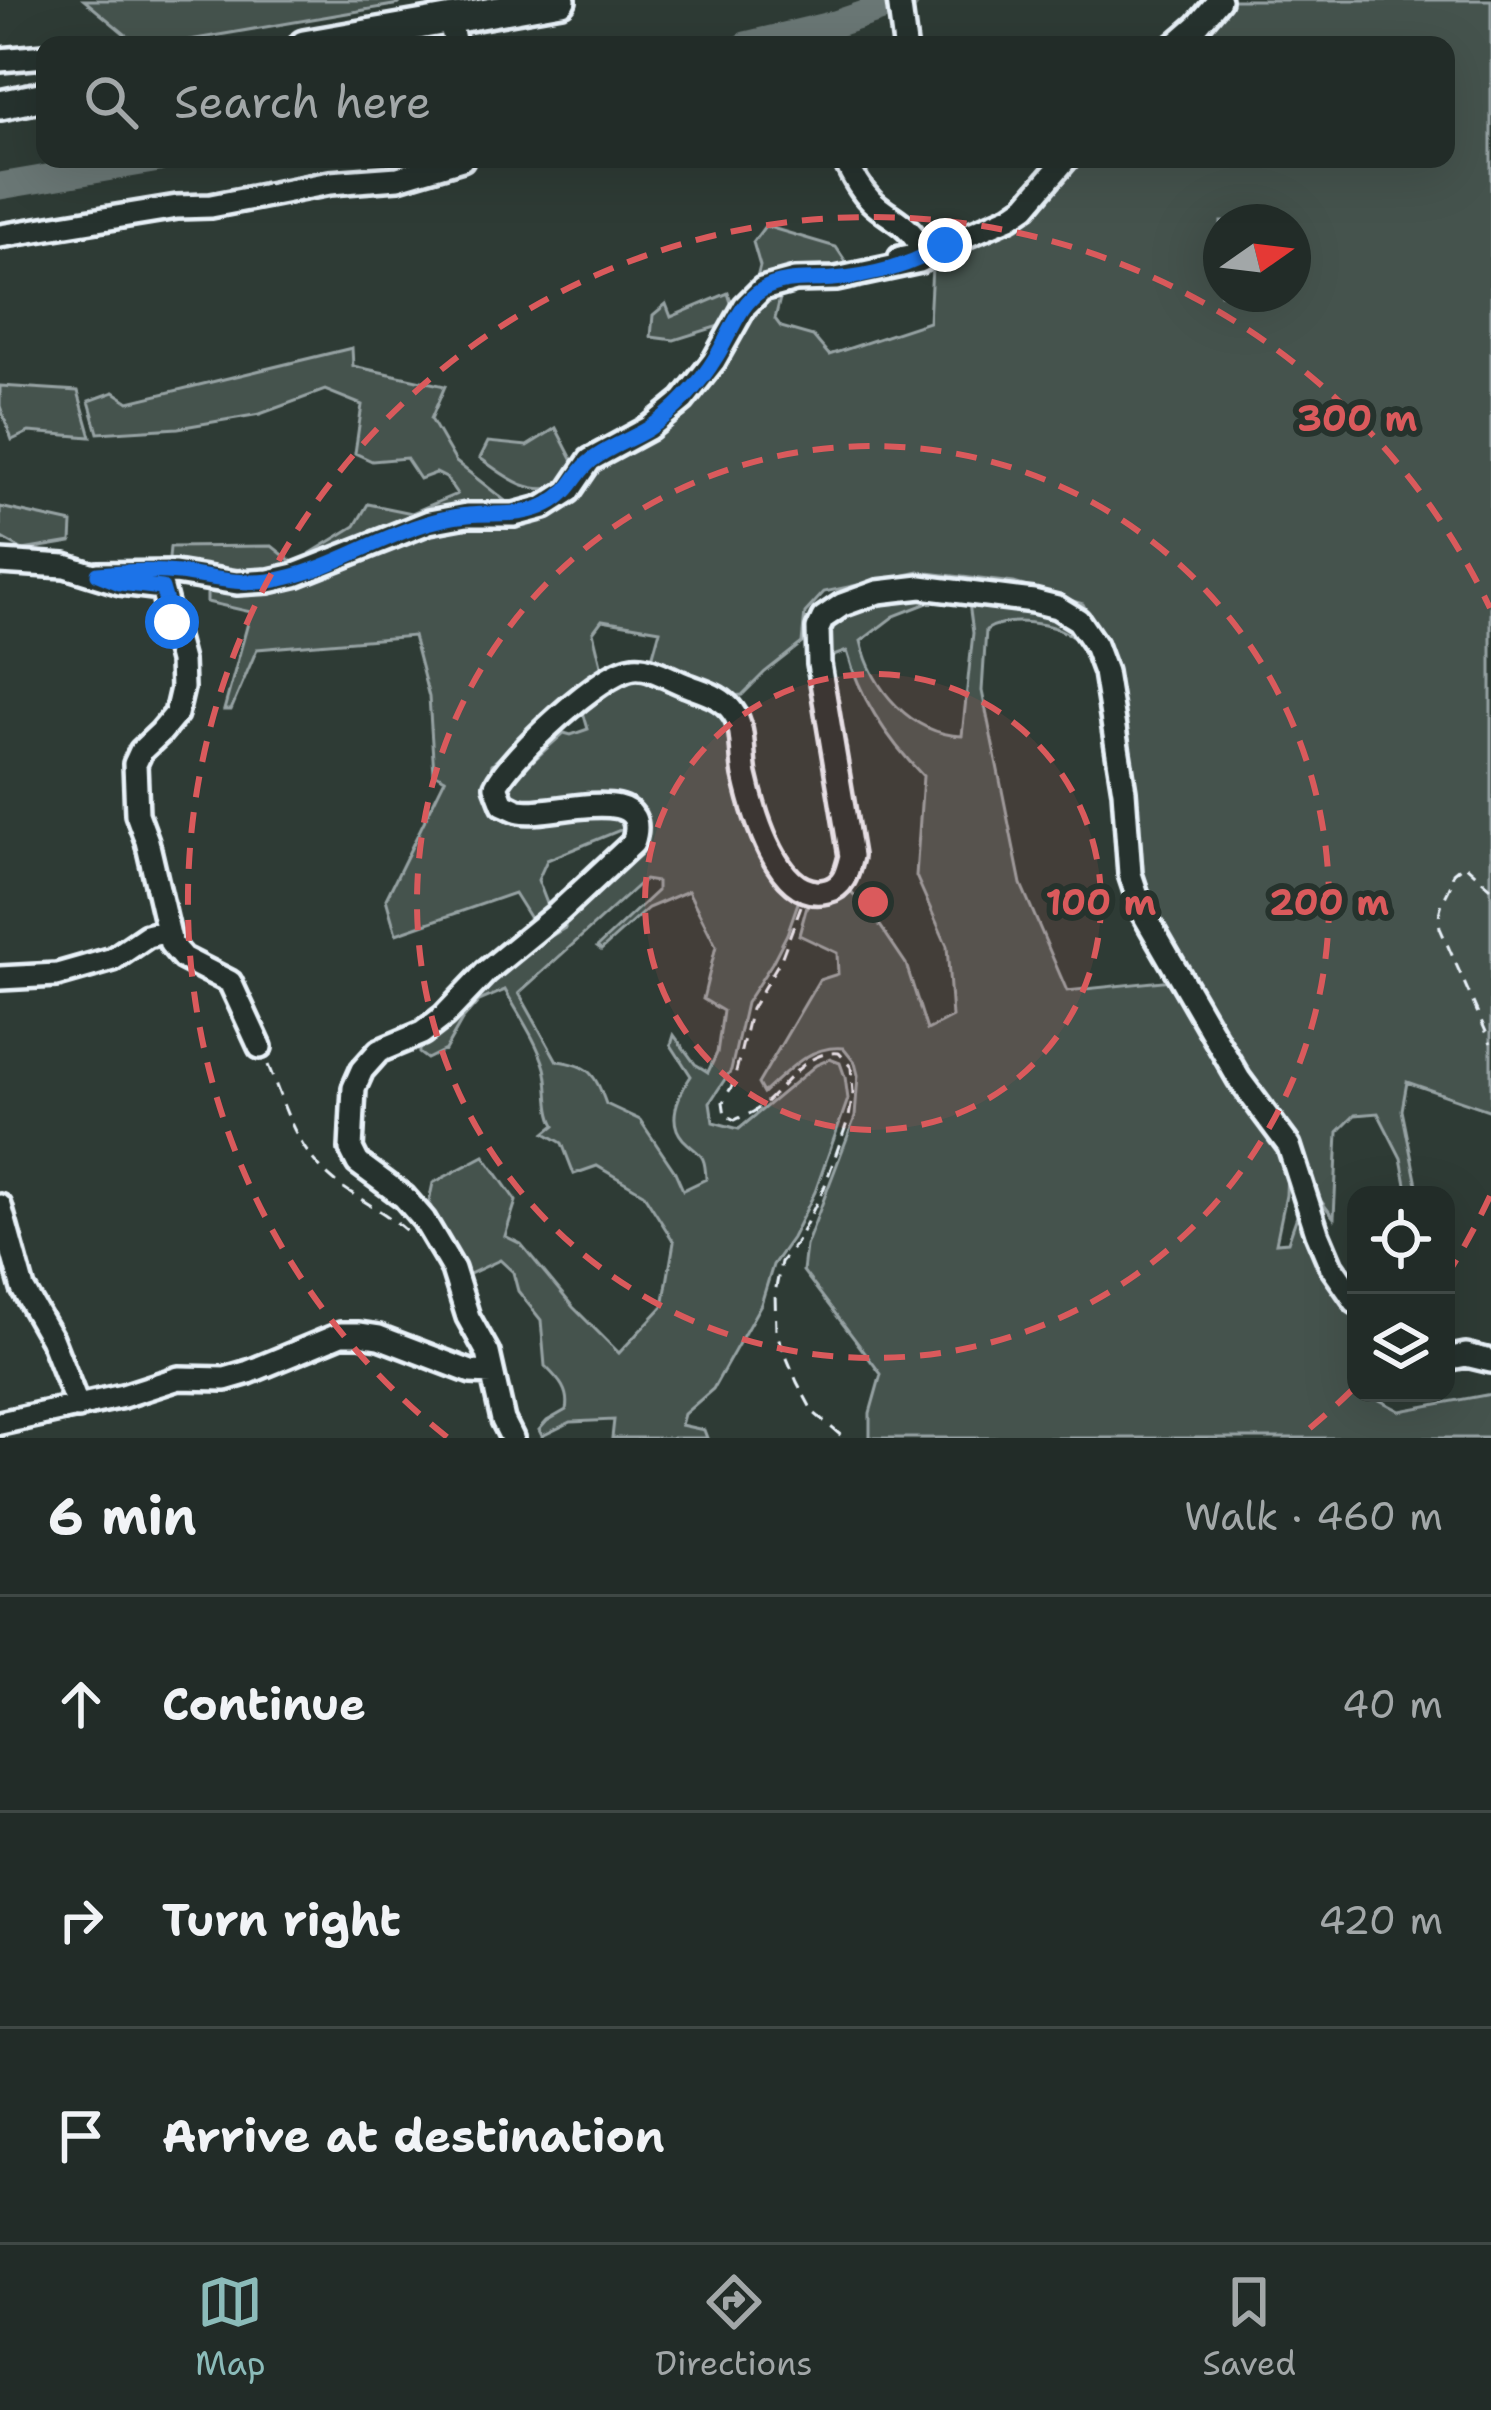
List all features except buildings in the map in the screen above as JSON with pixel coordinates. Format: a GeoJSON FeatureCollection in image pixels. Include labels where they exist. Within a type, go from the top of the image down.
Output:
{"type":"FeatureCollection","features":[{"type":"Feature","properties":{"kind":"main road"},"geometry":{"type":"LineString","coordinates":[[415,36],[452,33],[561,0]]}},
{"type":"Feature","properties":{"kind":"main road"},"geometry":{"type":"LineString","coordinates":[[0,105],[36,98]]}},
{"type":"Feature","properties":{"kind":"street"},"geometry":{"type":"LineString","coordinates":[[899,0],[904,36]]}},
{"type":"Feature","properties":{"kind":"street"},"geometry":{"type":"LineString","coordinates":[[1185,36],[1219,0]]}},
{"type":"Feature","properties":{"kind":"street"},"geometry":{"type":"LineString","coordinates":[[0,60],[36,57]]}},
{"type":"Feature","properties":{"kind":"street"},"geometry":{"type":"LineString","coordinates":[[0,236],[212,206],[330,183],[398,178],[432,168]]}},
{"type":"Feature","properties":{"kind":"street"},"geometry":{"type":"LineString","coordinates":[[848,168],[870,200],[899,221],[920,248],[893,260],[885,270]]}},
{"type":"Feature","properties":{"kind":"street"},"geometry":{"type":"LineString","coordinates":[[98,574],[175,573],[237,583],[269,581],[429,522],[467,515],[514,515],[544,507],[569,490],[590,460],[650,428],[682,400],[714,361],[745,306],[762,290],[795,280],[836,279],[920,261],[945,245],[1010,218],[1058,168]]}},
{"type":"Feature","properties":{"kind":"street"},"geometry":{"type":"LineString","coordinates":[[0,562],[65,566],[120,583],[162,588],[181,661],[182,688],[176,714],[141,751],[135,764],[137,814],[171,944],[183,958],[230,982],[260,1047]]}},
{"type":"Feature","properties":{"kind":"street"},"geometry":{"type":"LineString","coordinates":[[512,1438],[503,1420],[488,1353],[468,1317],[453,1269],[424,1220],[404,1197],[358,1162],[351,1150],[354,1088],[362,1070],[379,1052],[422,1033],[444,1016],[485,972],[633,843],[638,831],[634,817],[620,806],[523,812],[502,804],[496,786],[503,771],[614,673],[640,667],[721,699],[736,715],[757,820],[771,851],[804,893],[836,889],[846,876],[851,856],[819,664],[818,629],[823,618],[842,605],[878,592],[921,587],[1034,601],[1058,607],[1078,620],[1095,645],[1105,672],[1124,791],[1130,874],[1143,913],[1239,1078],[1289,1146],[1317,1233],[1350,1294]]}},
{"type":"Feature","properties":{"kind":"street"},"geometry":{"type":"LineString","coordinates":[[0,978],[57,975],[113,959],[147,936],[167,931]]}},
{"type":"Feature","properties":{"kind":"street"},"geometry":{"type":"LineString","coordinates":[[0,1206],[23,1289],[52,1338],[78,1407]]}},
{"type":"Feature","properties":{"kind":"street"},"geometry":{"type":"LineString","coordinates":[[0,1424],[179,1378],[237,1375],[341,1334],[379,1337],[471,1372],[492,1373]]}},
{"type":"Feature","properties":{"kind":"street"},"geometry":{"type":"LineString","coordinates":[[1455,1357],[1491,1361]]}},
{"type":"Feature","properties":{"kind":"path"},"geometry":{"type":"LineString","coordinates":[[1491,888],[1464,863],[1453,873],[1452,885],[1438,909],[1440,928],[1491,1043]]}},
{"type":"Feature","properties":{"kind":"path"},"geometry":{"type":"LineString","coordinates":[[804,893],[781,959],[751,1010],[722,1109],[734,1120],[754,1112],[812,1058],[826,1052],[839,1053],[851,1067],[854,1093],[849,1117],[824,1188],[797,1242],[781,1262],[775,1293],[776,1332],[796,1382],[813,1412],[844,1438]]}},
{"type":"Feature","properties":{"kind":"shaded area"},"geometry":{"type":"Polygon","coordinates":[[[84,0],[402,0],[213,36],[127,36],[84,0]]]}},
{"type":"Feature","properties":{"kind":"shaded area"},"geometry":{"type":"Polygon","coordinates":[[[1226,0],[1491,0],[1491,1111],[1407,1082],[1402,1110],[1417,1186],[1406,1186],[1401,1158],[1378,1113],[1355,1115],[1338,1132],[1334,1218],[1293,1140],[1244,1073],[1151,899],[1141,871],[1115,666],[1083,604],[1014,583],[919,572],[824,592],[805,613],[802,643],[742,695],[732,696],[651,662],[660,630],[602,620],[593,632],[602,669],[492,764],[487,791],[497,814],[528,819],[617,812],[623,829],[547,860],[538,880],[548,906],[531,920],[514,893],[396,934],[386,899],[445,779],[434,773],[429,697],[413,636],[257,649],[231,710],[224,710],[251,612],[207,602],[207,592],[167,582],[170,547],[272,546],[310,576],[442,526],[515,525],[557,514],[603,464],[685,416],[740,341],[761,302],[781,294],[775,319],[781,327],[813,336],[829,355],[929,322],[932,267],[1061,168],[1455,168],[1455,36],[1196,36],[1226,0]]]}},
{"type":"Feature","properties":{"kind":"shaded area"},"geometry":{"type":"Polygon","coordinates":[[[765,226],[836,247],[846,262],[836,274],[756,282],[760,266],[753,242],[765,226]]]}},
{"type":"Feature","properties":{"kind":"shaded area"},"geometry":{"type":"Polygon","coordinates":[[[728,293],[732,306],[719,326],[674,340],[651,337],[653,315],[666,304],[671,317],[728,293]]]}},
{"type":"Feature","properties":{"kind":"shaded area"},"geometry":{"type":"Polygon","coordinates":[[[352,348],[353,366],[445,386],[431,419],[456,462],[513,507],[317,562],[311,553],[355,526],[368,504],[412,513],[457,494],[436,473],[420,479],[406,458],[372,461],[355,453],[362,405],[325,390],[260,414],[178,428],[98,433],[89,401],[114,392],[129,402],[352,348]]]}},
{"type":"Feature","properties":{"kind":"shaded area"},"geometry":{"type":"Polygon","coordinates":[[[0,386],[78,391],[91,437],[29,432],[12,440],[0,406],[0,386]]]}},
{"type":"Feature","properties":{"kind":"shaded area"},"geometry":{"type":"Polygon","coordinates":[[[556,428],[575,465],[565,485],[530,487],[480,458],[488,442],[527,446],[556,428]]]}},
{"type":"Feature","properties":{"kind":"shaded area"},"geometry":{"type":"Polygon","coordinates":[[[0,507],[72,523],[71,542],[23,550],[0,537],[0,507]]]}},
{"type":"Feature","properties":{"kind":"shaded area"},"geometry":{"type":"Polygon","coordinates":[[[943,597],[894,616],[861,641],[874,676],[896,706],[926,727],[962,736],[973,633],[969,603],[1039,609],[1074,625],[1088,653],[1065,632],[1043,625],[1006,623],[986,630],[982,691],[1021,884],[1067,991],[1172,980],[1287,1169],[1276,1243],[1288,1242],[1297,1216],[1347,1306],[1347,1402],[1383,1402],[1400,1411],[1491,1394],[1491,1438],[870,1438],[870,1413],[881,1374],[803,1271],[806,1246],[855,1117],[855,1063],[843,1048],[830,1048],[799,1062],[763,1093],[758,1084],[819,980],[838,974],[837,953],[799,935],[808,902],[849,889],[906,964],[927,1030],[952,1017],[947,946],[916,876],[923,776],[877,718],[847,651],[828,658],[828,624],[875,599],[943,597]]]}},
{"type":"Feature","properties":{"kind":"shaded area"},"geometry":{"type":"Polygon","coordinates":[[[632,678],[692,694],[721,711],[800,897],[787,934],[746,1003],[731,1070],[710,1102],[713,1122],[739,1129],[816,1065],[830,1059],[840,1063],[845,1077],[848,1099],[815,1192],[773,1265],[761,1304],[713,1389],[684,1414],[681,1425],[704,1430],[707,1438],[612,1438],[614,1420],[571,1422],[542,1436],[539,1430],[566,1410],[567,1403],[562,1385],[545,1366],[541,1320],[518,1291],[513,1272],[500,1260],[465,1276],[429,1202],[433,1183],[484,1156],[516,1201],[505,1236],[521,1244],[619,1353],[663,1306],[674,1242],[643,1193],[597,1166],[574,1174],[562,1143],[545,1133],[555,1125],[545,1068],[505,990],[479,1001],[445,1050],[427,1059],[419,1053],[419,1046],[489,983],[565,928],[567,915],[642,842],[649,827],[646,813],[621,796],[525,806],[512,797],[509,788],[564,733],[588,729],[583,712],[595,699],[632,678]],[[644,880],[519,993],[557,1061],[584,1068],[606,1104],[640,1120],[683,1190],[706,1179],[703,1158],[675,1124],[679,1099],[691,1076],[671,1045],[674,1035],[695,1064],[708,1072],[717,1053],[723,1011],[703,999],[716,946],[688,891],[648,908],[601,950],[597,947],[657,891],[657,882],[644,880]]]}},
{"type":"Feature","properties":{"kind":"waterway"},"geometry":{"type":"LineString","coordinates":[[784,36],[906,0]]}},
{"type":"Feature","properties":{"kind":"waterway"},"geometry":{"type":"LineString","coordinates":[[0,186],[106,168]]}},
{"type":"Feature","properties":{"kind":"route"},"geometry":{"type":"LineString","coordinates":[[172,622],[162,588],[120,583],[98,574],[175,573],[237,583],[269,581],[429,522],[467,515],[514,515],[544,507],[569,490],[590,460],[650,428],[682,400],[714,361],[745,306],[762,290],[795,280],[885,270],[920,261],[945,245]]}}]}
